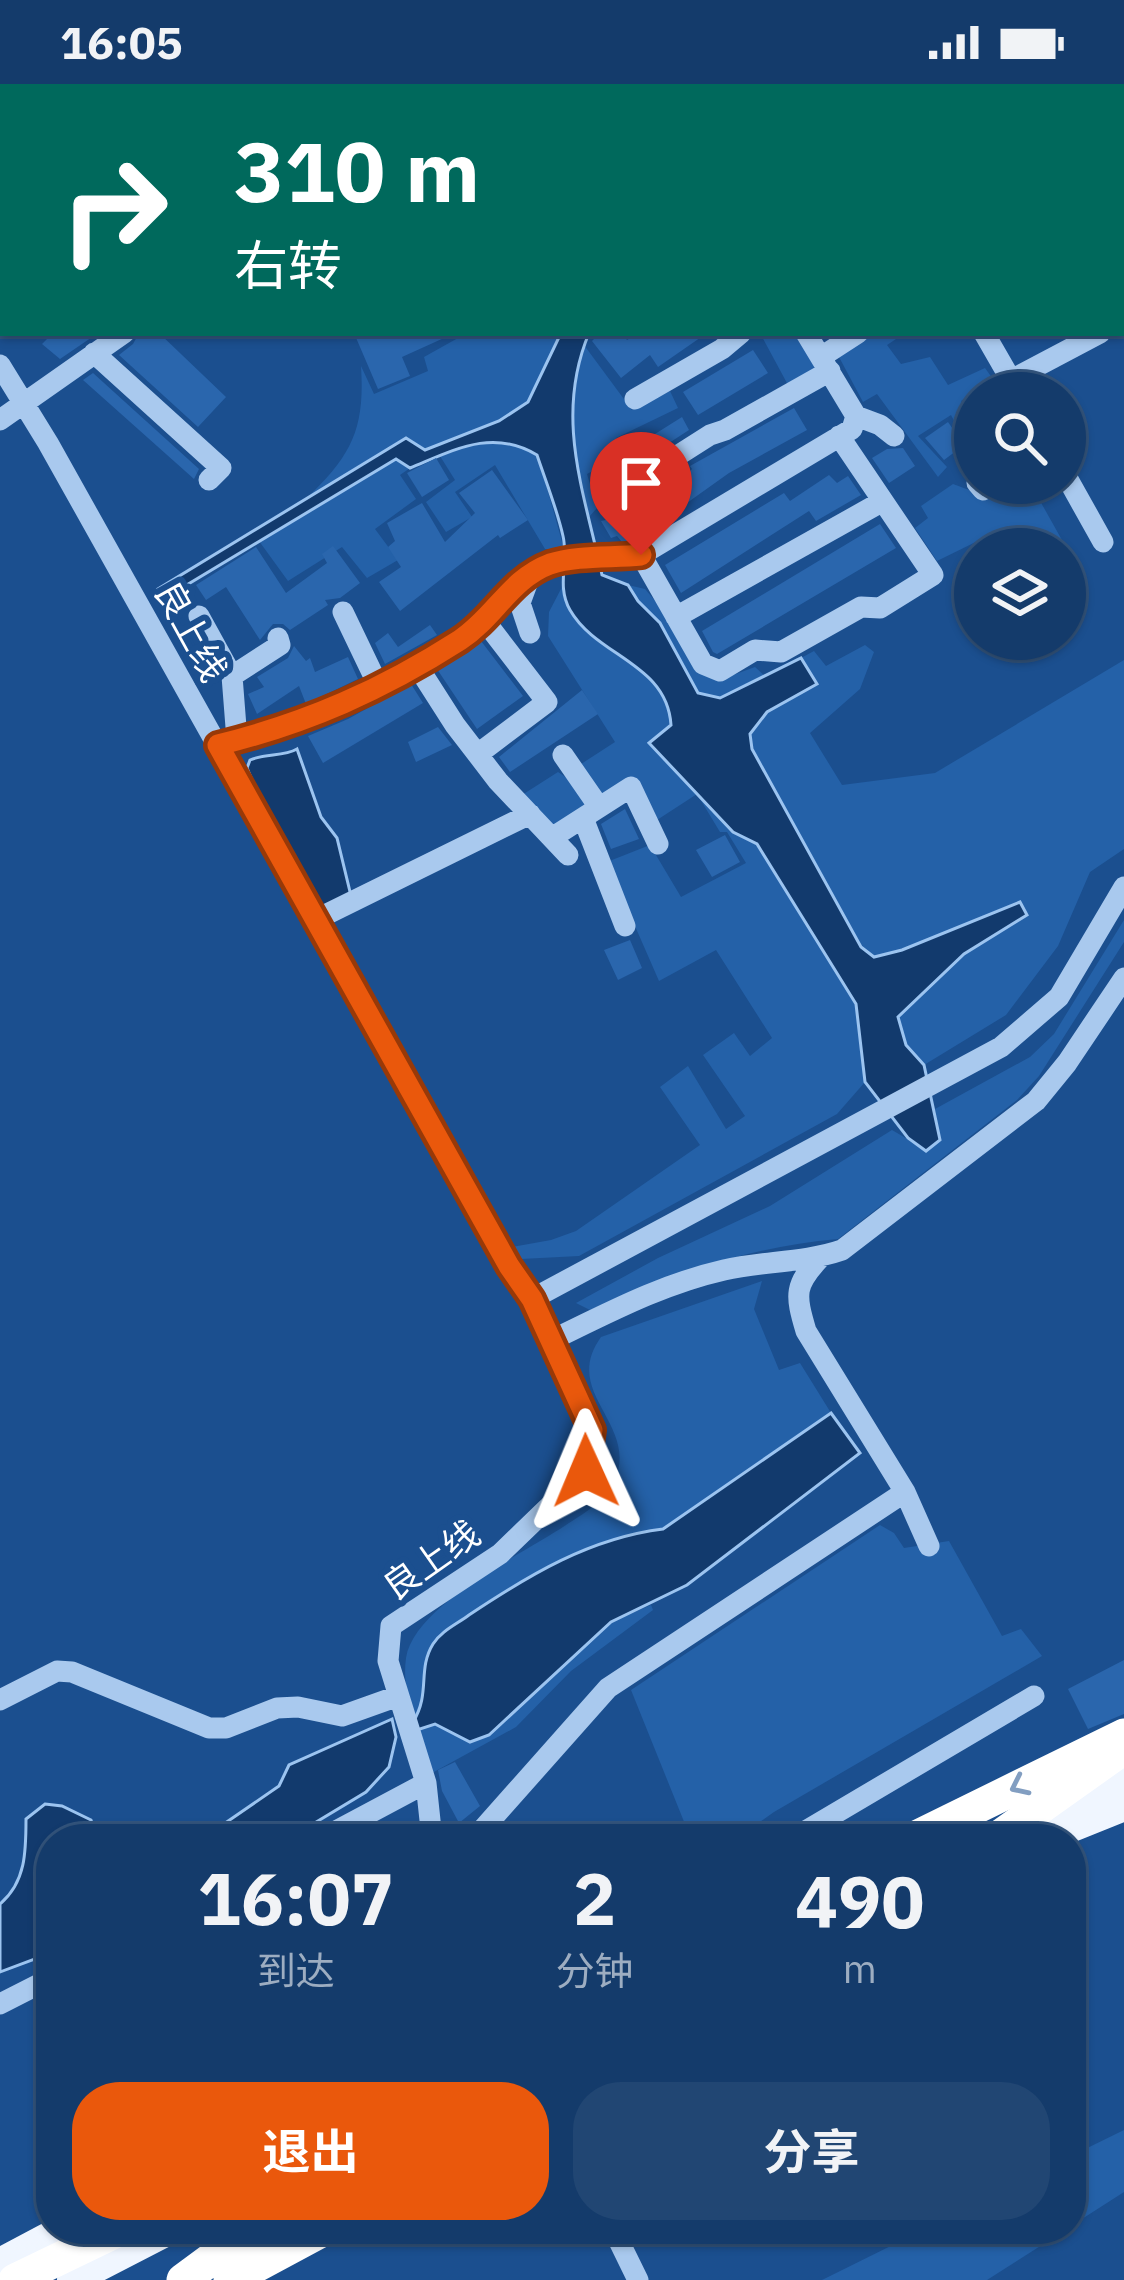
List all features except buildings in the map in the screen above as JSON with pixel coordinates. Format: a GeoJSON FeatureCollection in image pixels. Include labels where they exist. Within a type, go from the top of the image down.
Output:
{"type":"FeatureCollection","features":[{"type":"Feature","properties":{"kind":"highway"},"geometry":{"type":"LineString","coordinates":[[943,1824],[1124,1735]]}},
{"type":"Feature","properties":{"kind":"highway"},"geometry":{"type":"LineString","coordinates":[[1015,1824],[1124,1748]]}},
{"type":"Feature","properties":{"kind":"highway"},"geometry":{"type":"LineString","coordinates":[[15,2280],[90,2244]]}},
{"type":"Feature","properties":{"kind":"highway"},"geometry":{"type":"LineString","coordinates":[[160,2280],[207,2244]]}},
{"type":"Feature","properties":{"kind":"highway"},"geometry":{"type":"LineString","coordinates":[[183,2280],[233,2244]]}},
{"type":"Feature","properties":{"kind":"highway"},"geometry":{"type":"LineString","coordinates":[[230,2280],[298,2244]]}},
{"type":"Feature","properties":{"kind":"main road"},"geometry":{"type":"LineString","coordinates":[[1025,1824],[1124,1777]]}},
{"type":"Feature","properties":{"kind":"main road"},"geometry":{"type":"LineString","coordinates":[[1079,1824],[1124,1806]]}},
{"type":"Feature","properties":{"kind":"main road"},"geometry":{"type":"LineString","coordinates":[[0,2263],[36,2244]]}},
{"type":"Feature","properties":{"kind":"main road"},"geometry":{"type":"LineString","coordinates":[[72,2280],[142,2244]]}},
{"type":"Feature","properties":{"kind":"street"},"geometry":{"type":"LineString","coordinates":[[0,420],[119,336]]}},
{"type":"Feature","properties":{"kind":"street"},"geometry":{"type":"LineString","coordinates":[[635,398],[738,336]]}},
{"type":"Feature","properties":{"kind":"street"},"geometry":{"type":"LineString","coordinates":[[808,336],[856,416],[894,436]]}},
{"type":"Feature","properties":{"kind":"street"},"geometry":{"type":"LineString","coordinates":[[608,505],[674,467],[677,456],[825,364],[855,336]]}},
{"type":"Feature","properties":{"kind":"street"},"geometry":{"type":"LineString","coordinates":[[986,336],[1007,372]]}},
{"type":"Feature","properties":{"kind":"street"},"geometry":{"type":"LineString","coordinates":[[1037,372],[1095,336]]}},
{"type":"Feature","properties":{"kind":"street"},"geometry":{"type":"LineString","coordinates":[[94,352],[221,468],[209,480]]}},
{"type":"Feature","properties":{"kind":"street","name":"良上线"},"geometry":{"type":"LineString","coordinates":[[0,365],[227,742],[315,920],[532,1299],[592,1430],[586,1471],[500,1553],[392,1626],[388,1661],[426,1783],[430,1824]]}},
{"type":"Feature","properties":{"kind":"street"},"geometry":{"type":"LineString","coordinates":[[199,616],[232,676],[227,742],[303,722],[462,638],[531,572],[556,562],[641,555],[852,429],[856,416]]}},
{"type":"Feature","properties":{"kind":"street"},"geometry":{"type":"LineString","coordinates":[[641,555],[703,664],[720,671],[755,650],[781,652],[860,607],[880,608],[933,575],[839,436]]}},
{"type":"Feature","properties":{"kind":"street"},"geometry":{"type":"LineString","coordinates":[[676,616],[883,501]]}},
{"type":"Feature","properties":{"kind":"street"},"geometry":{"type":"LineString","coordinates":[[1082,504],[1103,542]]}},
{"type":"Feature","properties":{"kind":"street"},"geometry":{"type":"LineString","coordinates":[[530,633],[520,603],[531,572]]}},
{"type":"Feature","properties":{"kind":"street"},"geometry":{"type":"LineString","coordinates":[[343,612],[378,686]]}},
{"type":"Feature","properties":{"kind":"street"},"geometry":{"type":"LineString","coordinates":[[478,754],[547,703],[484,620]]}},
{"type":"Feature","properties":{"kind":"street"},"geometry":{"type":"LineString","coordinates":[[232,676],[280,645],[278,638]]}},
{"type":"Feature","properties":{"kind":"street"},"geometry":{"type":"LineString","coordinates":[[416,664],[478,754],[568,855]]}},
{"type":"Feature","properties":{"kind":"street"},"geometry":{"type":"LineString","coordinates":[[563,755],[591,813],[626,926]]}},
{"type":"Feature","properties":{"kind":"street"},"geometry":{"type":"LineString","coordinates":[[553,837],[631,787],[658,844]]}},
{"type":"Feature","properties":{"kind":"street"},"geometry":{"type":"LineString","coordinates":[[315,920],[530,814]]}},
{"type":"Feature","properties":{"kind":"street"},"geometry":{"type":"LineString","coordinates":[[532,1299],[1001,1047],[1049,1007],[1124,887]]}},
{"type":"Feature","properties":{"kind":"street"},"geometry":{"type":"LineString","coordinates":[[552,1340],[650,1292],[725,1270],[842,1250],[1036,1101],[1067,1064],[1124,978]]}},
{"type":"Feature","properties":{"kind":"street"},"geometry":{"type":"LineString","coordinates":[[821,1257],[800,1279],[797,1304],[806,1331],[905,1492],[929,1546]]}},
{"type":"Feature","properties":{"kind":"street"},"geometry":{"type":"LineString","coordinates":[[487,1824],[608,1688],[905,1492]]}},
{"type":"Feature","properties":{"kind":"street"},"geometry":{"type":"LineString","coordinates":[[0,1700],[57,1671],[72,1672],[208,1728],[226,1728],[277,1708],[342,1716],[398,1696]]}},
{"type":"Feature","properties":{"kind":"street"},"geometry":{"type":"LineString","coordinates":[[816,1824],[1034,1696]]}},
{"type":"Feature","properties":{"kind":"street"},"geometry":{"type":"LineString","coordinates":[[348,1824],[426,1783]]}},
{"type":"Feature","properties":{"kind":"street"},"geometry":{"type":"LineString","coordinates":[[0,2004],[36,1986]]}},
{"type":"Feature","properties":{"kind":"street"},"geometry":{"type":"LineString","coordinates":[[620,2244],[638,2280]]}},
{"type":"Feature","properties":{"kind":"shaded area"},"geometry":{"type":"Polygon","coordinates":[[[462,336],[560,336],[528,402],[499,421],[425,450],[401,441],[306,499],[335,469],[352,440],[361,407],[361,366],[374,394],[428,371],[424,357],[462,336]]]}},
{"type":"Feature","properties":{"kind":"shaded area"},"geometry":{"type":"Polygon","coordinates":[[[560,336],[588,336],[579,364],[573,424],[602,575],[628,585],[660,623],[698,693],[720,698],[801,658],[817,684],[767,712],[750,734],[752,749],[861,947],[874,957],[902,950],[1020,902],[1027,915],[964,954],[898,1017],[906,1045],[924,1065],[940,1140],[926,1151],[908,1138],[865,1082],[856,1004],[757,844],[733,832],[649,743],[671,725],[657,687],[582,626],[570,610],[564,592],[563,536],[537,455],[504,443],[489,443],[458,449],[410,468],[396,459],[165,598],[158,589],[406,438],[425,450],[499,421],[528,402],[560,336]]]}},
{"type":"Feature","properties":{"kind":"shaded area"},"geometry":{"type":"Polygon","coordinates":[[[762,336],[798,336],[818,369],[788,385],[762,336]]]}},
{"type":"Feature","properties":{"kind":"shaded area"},"geometry":{"type":"Polygon","coordinates":[[[870,336],[900,336],[887,345],[901,364],[930,357],[948,385],[954,382],[954,421],[951,415],[918,436],[947,467],[938,477],[877,394],[863,402],[839,357],[870,336]]]}},
{"type":"Feature","properties":{"kind":"shaded area"},"geometry":{"type":"Polygon","coordinates":[[[584,345],[632,410],[670,391],[678,408],[616,438],[625,454],[587,474],[597,508],[588,518],[570,408],[584,345]]]}},
{"type":"Feature","properties":{"kind":"shaded area"},"geometry":{"type":"Polygon","coordinates":[[[476,441],[520,445],[538,455],[564,549],[545,549],[495,465],[455,492],[472,517],[446,532],[426,502],[455,480],[440,456],[476,441]]]}},
{"type":"Feature","properties":{"kind":"shaded area"},"geometry":{"type":"Polygon","coordinates":[[[396,459],[410,468],[400,475],[416,499],[375,529],[398,560],[367,578],[342,547],[288,581],[259,541],[396,459]]]}},
{"type":"Feature","properties":{"kind":"shaded area"},"geometry":{"type":"Polygon","coordinates":[[[953,484],[954,504],[1042,504],[1055,528],[954,528],[954,553],[937,561],[915,528],[928,518],[921,506],[953,484]]]}},
{"type":"Feature","properties":{"kind":"shaded area"},"geometry":{"type":"Polygon","coordinates":[[[628,585],[645,589],[722,679],[755,667],[766,677],[719,698],[698,693],[660,623],[628,585]]]}},
{"type":"Feature","properties":{"kind":"shaded area"},"geometry":{"type":"Polygon","coordinates":[[[562,587],[571,611],[586,628],[658,689],[671,725],[650,743],[733,832],[757,843],[842,976],[856,1004],[865,1082],[837,1114],[579,1256],[521,1259],[512,1247],[576,1231],[700,1145],[660,1087],[688,1066],[726,1129],[745,1116],[703,1055],[734,1033],[750,1056],[772,1038],[716,950],[659,981],[607,862],[650,845],[681,897],[746,863],[697,794],[657,820],[637,779],[604,799],[578,766],[615,742],[548,636],[549,612],[562,587]]]}},
{"type":"Feature","properties":{"kind":"shaded area"},"geometry":{"type":"Polygon","coordinates":[[[865,645],[874,652],[860,689],[810,733],[842,785],[935,773],[1124,660],[1124,849],[1090,872],[1058,946],[1006,1015],[924,1065],[906,1046],[897,1017],[964,954],[1026,915],[1021,903],[873,957],[861,947],[752,749],[750,734],[767,712],[816,684],[801,658],[814,651],[826,666],[865,645]]]}},
{"type":"Feature","properties":{"kind":"shaded area"},"geometry":{"type":"Polygon","coordinates":[[[297,749],[321,817],[337,838],[351,896],[326,907],[317,903],[247,768],[250,760],[297,749]]]}},
{"type":"Feature","properties":{"kind":"shaded area"},"geometry":{"type":"Polygon","coordinates":[[[558,772],[587,807],[555,831],[522,795],[558,772]]]}},
{"type":"Feature","properties":{"kind":"shaded area"},"geometry":{"type":"Polygon","coordinates":[[[1124,920],[1124,942],[1039,1076],[1017,1100],[838,1239],[711,1264],[590,1310],[576,1303],[770,1206],[892,1130],[926,1150],[940,1140],[935,1109],[1030,1057],[1054,1034],[1124,920]]]}},
{"type":"Feature","properties":{"kind":"shaded area"},"geometry":{"type":"Polygon","coordinates":[[[762,1281],[754,1309],[779,1370],[800,1363],[831,1413],[663,1530],[610,1541],[561,1560],[445,1631],[429,1653],[413,1722],[406,1658],[413,1638],[428,1619],[473,1582],[586,1512],[614,1482],[620,1461],[618,1443],[590,1376],[591,1357],[601,1337],[762,1281]]]}},
{"type":"Feature","properties":{"kind":"shaded area"},"geometry":{"type":"Polygon","coordinates":[[[831,1413],[860,1453],[687,1585],[611,1622],[489,1735],[470,1742],[435,1724],[417,1730],[413,1722],[428,1654],[445,1631],[561,1560],[610,1541],[663,1529],[831,1413]]]}},
{"type":"Feature","properties":{"kind":"shaded area"},"geometry":{"type":"Polygon","coordinates":[[[880,1525],[894,1533],[904,1548],[949,1541],[1002,1636],[1021,1629],[1042,1656],[757,1824],[685,1824],[631,1690],[880,1525]]]}},
{"type":"Feature","properties":{"kind":"shaded area"},"geometry":{"type":"Polygon","coordinates":[[[651,1605],[653,1610],[571,1671],[516,1727],[432,1773],[417,1730],[435,1724],[470,1742],[489,1735],[611,1622],[651,1605]]]}},
{"type":"Feature","properties":{"kind":"shaded area"},"geometry":{"type":"Polygon","coordinates":[[[392,1719],[396,1737],[389,1767],[366,1792],[313,1824],[224,1824],[279,1786],[289,1765],[392,1719]]]}},
{"type":"Feature","properties":{"kind":"shaded area"},"geometry":{"type":"Polygon","coordinates":[[[45,1804],[62,1806],[92,1824],[36,1824],[36,1959],[0,1972],[0,1904],[20,1876],[26,1819],[45,1804]]]}},
{"type":"Feature","properties":{"kind":"shaded area"},"geometry":{"type":"Polygon","coordinates":[[[1124,2130],[1124,2192],[1086,2216],[1086,2149],[1124,2130]]]}},
{"type":"Feature","properties":{"kind":"shaded area"},"geometry":{"type":"Polygon","coordinates":[[[895,2244],[1043,2244],[987,2280],[822,2280],[895,2244]]]}},
{"type":"Feature","properties":{"kind":"route"},"geometry":{"type":"LineString","coordinates":[[586,1471],[592,1430],[532,1299],[509,1266],[218,745],[303,722],[340,706],[462,638],[531,572],[556,562],[641,555]]}}]}
